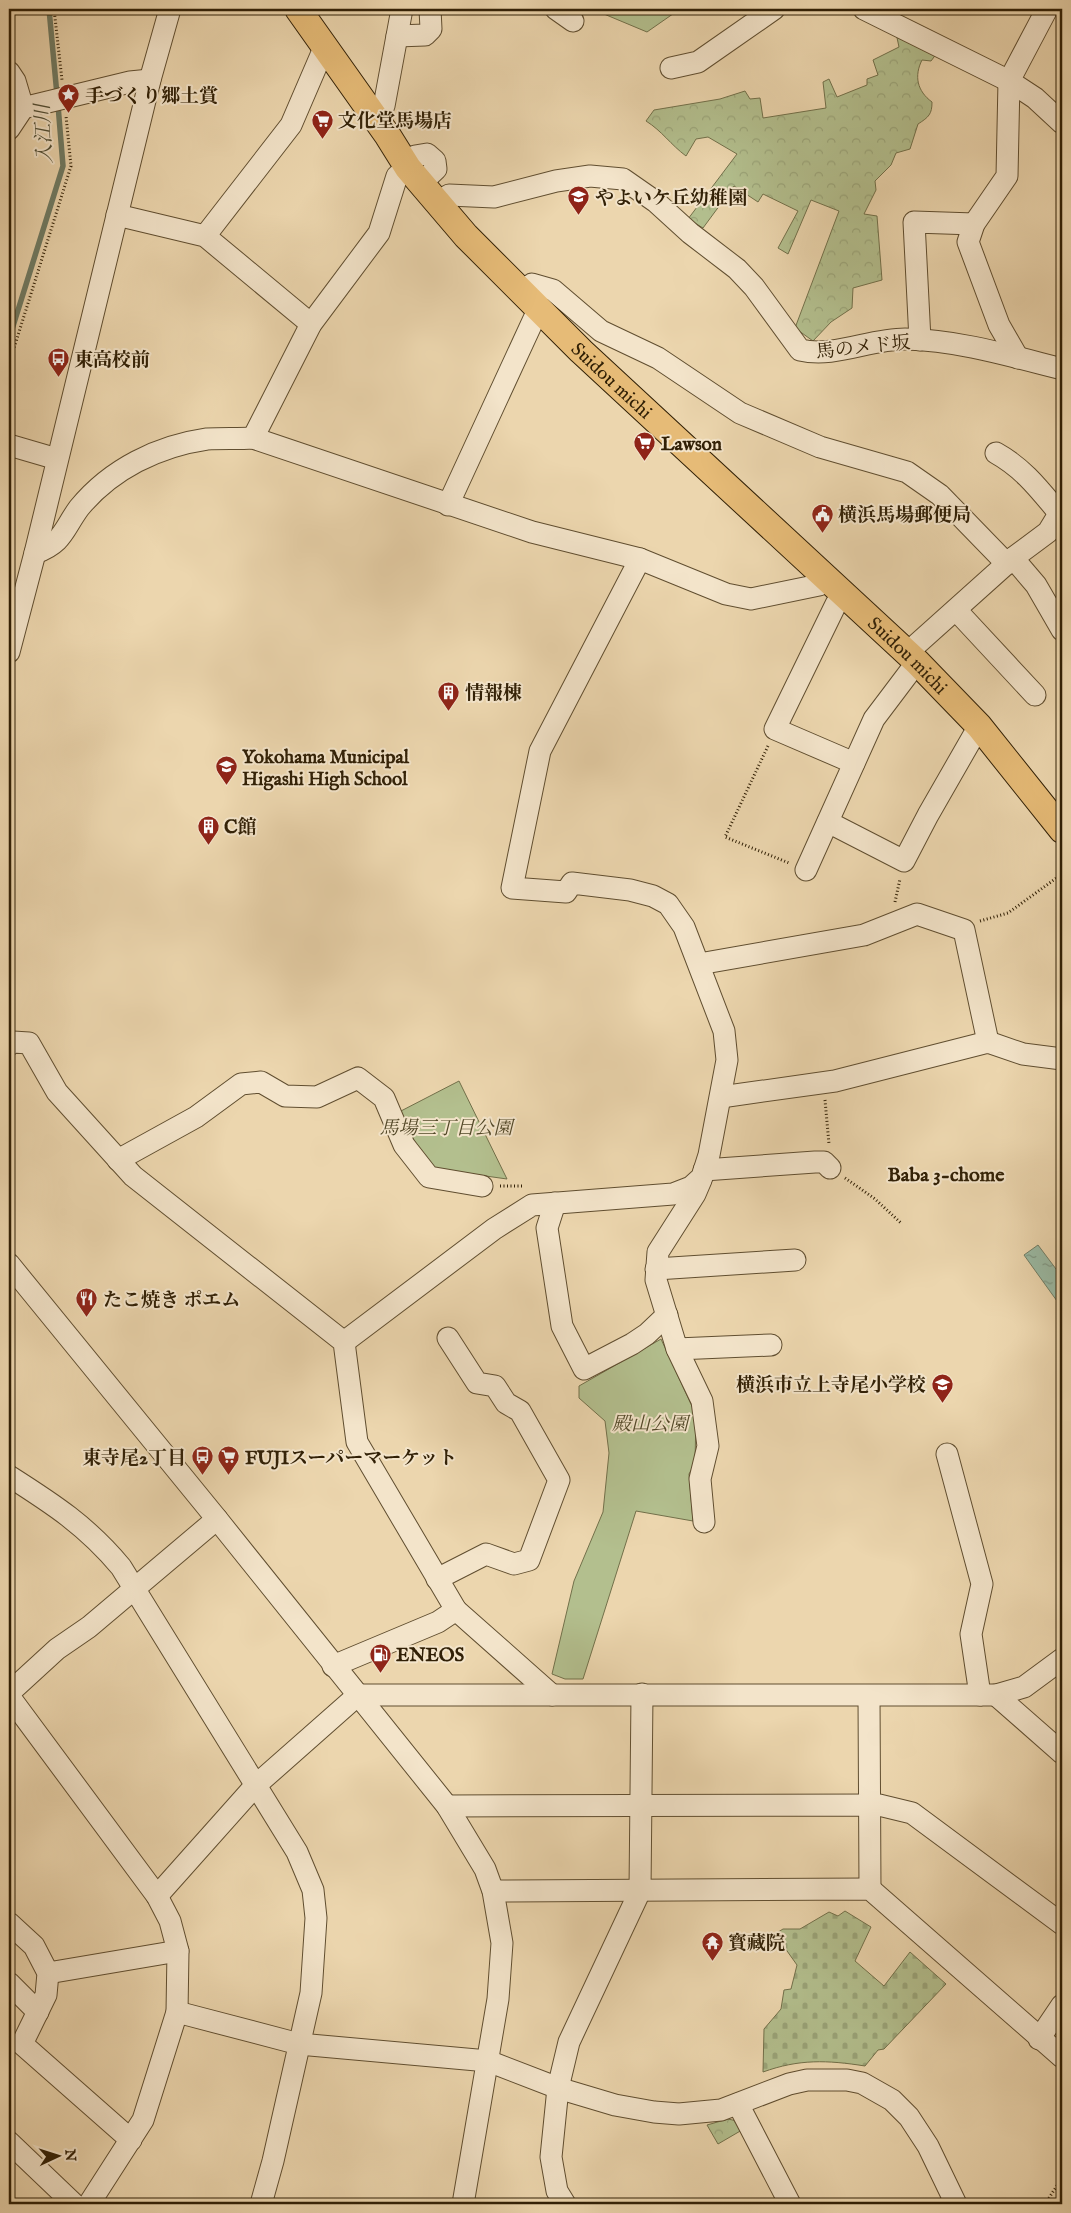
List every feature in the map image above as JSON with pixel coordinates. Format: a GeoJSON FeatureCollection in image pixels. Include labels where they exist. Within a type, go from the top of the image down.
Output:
{"type":"FeatureCollection","features":[{"type":"Feature","properties":{"kind":"main road","name":"Suidou michi"},"geometry":{"type":"LineString","coordinates":[[298,9],[411,172],[466,236],[530,302],[912,658],[979,726],[1062,830]]}},
{"type":"Feature","properties":{"kind":"street"},"geometry":{"type":"LineString","coordinates":[[9,652],[35,553],[150,80],[170,9]]}},
{"type":"Feature","properties":{"kind":"street"},"geometry":{"type":"LineString","coordinates":[[373,115],[384,106],[402,9]]}},
{"type":"Feature","properties":{"kind":"street"},"geometry":{"type":"LineString","coordinates":[[397,36],[425,35],[431,29],[430,9]]}},
{"type":"Feature","properties":{"kind":"street"},"geometry":{"type":"LineString","coordinates":[[671,68],[698,62],[774,9]]}},
{"type":"Feature","properties":{"kind":"street"},"geometry":{"type":"LineString","coordinates":[[864,9],[1009,81],[1035,98],[1062,123]]}},
{"type":"Feature","properties":{"kind":"street"},"geometry":{"type":"LineString","coordinates":[[1018,358],[999,326],[968,242],[974,224],[1007,176],[1009,81],[1047,9]]}},
{"type":"Feature","properties":{"kind":"street"},"geometry":{"type":"LineString","coordinates":[[206,236],[291,125],[325,46]]}},
{"type":"Feature","properties":{"kind":"street"},"geometry":{"type":"LineString","coordinates":[[9,72],[15,81],[23,108]]}},
{"type":"Feature","properties":{"kind":"street"},"geometry":{"type":"LineString","coordinates":[[9,129],[23,108],[130,82],[150,80]]}},
{"type":"Feature","properties":{"kind":"street"},"geometry":{"type":"LineString","coordinates":[[253,438],[312,324],[379,233],[397,176],[411,172]]}},
{"type":"Feature","properties":{"kind":"street","name":"馬のメド坂"},"geometry":{"type":"LineString","coordinates":[[438,204],[449,195],[494,197],[556,181],[590,176],[623,180],[656,202],[690,233],[737,269],[754,287],[800,350],[816,354],[903,339],[920,340],[965,346],[1062,369]]}},
{"type":"Feature","properties":{"kind":"street"},"geometry":{"type":"LineString","coordinates":[[117,215],[206,236],[312,324]]}},
{"type":"Feature","properties":{"kind":"street"},"geometry":{"type":"LineString","coordinates":[[920,340],[914,222],[974,224]]}},
{"type":"Feature","properties":{"kind":"street"},"geometry":{"type":"LineString","coordinates":[[448,505],[530,302],[532,284],[553,290],[601,332],[658,358],[740,413],[820,447],[907,472],[940,495],[1036,585],[1062,630]]}},
{"type":"Feature","properties":{"kind":"street"},"geometry":{"type":"LineString","coordinates":[[35,553],[51,547],[80,508],[100,487],[131,463],[165,448],[208,439],[253,438],[532,532],[640,559],[726,594],[751,599],[819,585],[835,587],[836,604],[775,730],[854,763]]}},
{"type":"Feature","properties":{"kind":"street"},"geometry":{"type":"LineString","coordinates":[[9,445],[57,459]]}},
{"type":"Feature","properties":{"kind":"street"},"geometry":{"type":"LineString","coordinates":[[806,870],[874,719],[912,658],[956,610],[1010,561],[1048,532],[1061,511],[1030,477],[1013,462],[996,453]]}},
{"type":"Feature","properties":{"kind":"street"},"geometry":{"type":"LineString","coordinates":[[640,559],[540,751],[512,888],[566,892],[572,883],[630,890],[653,896],[668,904],[684,927],[724,1031],[727,1060],[710,1155],[695,1194],[658,1252],[656,1269],[656,1280],[677,1348],[702,1401],[708,1446],[700,1479],[704,1522]]}},
{"type":"Feature","properties":{"kind":"street"},"geometry":{"type":"LineString","coordinates":[[956,610],[1035,695]]}},
{"type":"Feature","properties":{"kind":"street"},"geometry":{"type":"LineString","coordinates":[[828,822],[904,861],[979,726]]}},
{"type":"Feature","properties":{"kind":"street"},"geometry":{"type":"LineString","coordinates":[[699,964],[864,934],[917,914],[964,930],[988,1042]]}},
{"type":"Feature","properties":{"kind":"street"},"geometry":{"type":"LineString","coordinates":[[9,1045],[14,1042],[29,1043],[57,1092],[133,1176],[344,1342],[357,1442],[456,1610],[468,1618],[552,1695]]}},
{"type":"Feature","properties":{"kind":"street"},"geometry":{"type":"LineString","coordinates":[[721,1097],[824,1082],[988,1042],[1023,1054],[1062,1058]]}},
{"type":"Feature","properties":{"kind":"street"},"geometry":{"type":"LineString","coordinates":[[118,1160],[196,1117],[242,1084],[261,1082],[285,1096],[317,1097],[358,1078],[384,1098],[404,1145],[429,1177],[482,1186]]}},
{"type":"Feature","properties":{"kind":"street"},"geometry":{"type":"LineString","coordinates":[[344,1342],[494,1229],[532,1205],[673,1194],[692,1187],[703,1174],[815,1162],[824,1162],[830,1168]]}},
{"type":"Feature","properties":{"kind":"street"},"geometry":{"type":"LineString","coordinates":[[555,1203],[547,1228],[562,1326],[584,1369],[632,1344],[647,1334],[667,1315]]}},
{"type":"Feature","properties":{"kind":"street"},"geometry":{"type":"LineString","coordinates":[[656,1269],[795,1260]]}},
{"type":"Feature","properties":{"kind":"street"},"geometry":{"type":"LineString","coordinates":[[9,1264],[217,1519],[447,1806],[485,1869],[493,1891],[502,1943],[498,1998],[463,2204]]}},
{"type":"Feature","properties":{"kind":"street"},"geometry":{"type":"LineString","coordinates":[[438,1579],[486,1554],[514,1564],[529,1560],[560,1480],[520,1411],[506,1403],[495,1386],[477,1383],[459,1345]]}},
{"type":"Feature","properties":{"kind":"street"},"geometry":{"type":"LineString","coordinates":[[677,1348],[771,1345]]}},
{"type":"Feature","properties":{"kind":"street"},"geometry":{"type":"LineString","coordinates":[[947,1454],[982,1584],[971,1634],[988,1695],[1062,1753]]}},
{"type":"Feature","properties":{"kind":"street"},"geometry":{"type":"LineString","coordinates":[[9,1476],[66,1512],[100,1542],[121,1567],[297,1852],[313,1890],[316,1918],[311,1993],[261,2204]]}},
{"type":"Feature","properties":{"kind":"street"},"geometry":{"type":"LineString","coordinates":[[9,1692],[58,1649],[135,1588],[217,1519]]}},
{"type":"Feature","properties":{"kind":"street"},"geometry":{"type":"LineString","coordinates":[[333,1666],[438,1622],[456,1610]]}},
{"type":"Feature","properties":{"kind":"street"},"geometry":{"type":"LineString","coordinates":[[157,1896],[255,1786],[358,1695],[988,1695],[1024,1687],[1053,1676],[1062,1659]]}},
{"type":"Feature","properties":{"kind":"street"},"geometry":{"type":"LineString","coordinates":[[565,2204],[557,2191],[551,2157],[558,2088],[569,2042],[640,1892],[642,1694]]}},
{"type":"Feature","properties":{"kind":"street"},"geometry":{"type":"LineString","coordinates":[[9,1696],[157,1896],[170,1921],[178,1951],[177,2012],[143,2120],[89,2204]]}},
{"type":"Feature","properties":{"kind":"street"},"geometry":{"type":"LineString","coordinates":[[870,1696],[870,1889]]}},
{"type":"Feature","properties":{"kind":"street"},"geometry":{"type":"LineString","coordinates":[[447,1806],[879,1805],[912,1813],[1062,1924]]}},
{"type":"Feature","properties":{"kind":"street"},"geometry":{"type":"LineString","coordinates":[[493,1891],[640,1892],[870,1889],[1039,2039],[1062,2057]]}},
{"type":"Feature","properties":{"kind":"street"},"geometry":{"type":"LineString","coordinates":[[9,1923],[34,1946],[48,1973],[46,1995],[22,2044],[131,2140]]}},
{"type":"Feature","properties":{"kind":"street"},"geometry":{"type":"LineString","coordinates":[[48,1973],[178,1951]]}},
{"type":"Feature","properties":{"kind":"street"},"geometry":{"type":"LineString","coordinates":[[9,1983],[38,2012]]}},
{"type":"Feature","properties":{"kind":"street"},"geometry":{"type":"LineString","coordinates":[[1039,2039],[1062,2005]]}},
{"type":"Feature","properties":{"kind":"street"},"geometry":{"type":"LineString","coordinates":[[177,2012],[299,2044],[488,2061],[558,2088],[615,2105],[654,2112],[679,2114],[721,2110],[789,2084],[807,2080],[847,2080],[862,2083],[892,2100],[909,2117],[928,2146],[956,2204]]}},
{"type":"Feature","properties":{"kind":"street"},"geometry":{"type":"LineString","coordinates":[[738,2104],[790,2204]]}},
{"type":"Feature","properties":{"kind":"street"},"geometry":{"type":"LineString","coordinates":[[9,2142],[74,2204]]}},
{"type":"Feature","properties":{"kind":"path"},"geometry":{"type":"LineString","coordinates":[[9,364],[71,166],[54,9]]}},
{"type":"Feature","properties":{"kind":"path"},"geometry":{"type":"LineString","coordinates":[[775,730],[726,837],[806,870]]}},
{"type":"Feature","properties":{"kind":"path"},"geometry":{"type":"LineString","coordinates":[[890,924],[904,861]]}},
{"type":"Feature","properties":{"kind":"path"},"geometry":{"type":"LineString","coordinates":[[964,930],[965,925],[1008,913],[1062,874]]}},
{"type":"Feature","properties":{"kind":"path"},"geometry":{"type":"LineString","coordinates":[[824,1082],[830,1168],[875,1199],[902,1224]]}},
{"type":"Feature","properties":{"kind":"path"},"geometry":{"type":"LineString","coordinates":[[1045,2204],[1062,2178]]}},
{"type":"Feature","properties":{"kind":"green space"},"geometry":{"type":"Polygon","coordinates":[[[592,9],[680,9],[647,32],[592,9]]]}},
{"type":"Feature","properties":{"kind":"green space"},"geometry":{"type":"Polygon","coordinates":[[[896,33],[937,53],[931,61],[922,60],[918,72],[918,83],[923,93],[932,102],[931,110],[927,117],[918,124],[910,149],[896,153],[891,165],[875,181],[876,190],[864,214],[877,216],[882,280],[853,288],[852,308],[831,322],[813,341],[795,328],[839,211],[811,200],[788,254],[778,248],[798,211],[763,194],[758,202],[734,186],[703,228],[688,219],[737,154],[708,137],[696,139],[686,156],[646,121],[654,110],[720,99],[745,91],[750,99],[760,98],[763,118],[826,108],[823,82],[829,79],[837,97],[867,85],[867,79],[878,75],[873,60],[899,47],[896,33]]]}},
{"type":"Feature","properties":{"kind":"green space","name":"馬場三丁目公園"},"geometry":{"type":"Polygon","coordinates":[[[459,1081],[507,1179],[436,1169],[421,1153],[399,1112],[459,1081]]]}},
{"type":"Feature","properties":{"kind":"green space","name":"殿山公園"},"geometry":{"type":"Polygon","coordinates":[[[661,1339],[696,1415],[695,1463],[689,1474],[693,1521],[636,1511],[583,1679],[565,1679],[552,1674],[574,1581],[603,1512],[609,1453],[605,1421],[579,1398],[579,1386],[661,1339]]]}},
{"type":"Feature","properties":{"kind":"green space"},"geometry":{"type":"Polygon","coordinates":[[[845,1911],[871,1927],[855,1961],[884,1986],[910,1952],[946,1984],[884,2049],[878,2050],[865,2066],[813,2062],[789,2065],[763,2072],[764,2029],[781,2009],[784,1990],[791,1989],[797,1965],[775,1934],[783,1929],[800,1929],[829,1912],[838,1916],[845,1911]]]}},
{"type":"Feature","properties":{"kind":"green space"},"geometry":{"type":"Polygon","coordinates":[[[728,2119],[737,2121],[742,2130],[718,2144],[707,2125],[728,2119]]]}},
{"type":"Feature","properties":{"kind":"water"},"geometry":{"type":"Polygon","coordinates":[[[1038,1245],[1062,1277],[1062,1308],[1024,1255],[1038,1245]]]}},
{"type":"Feature","properties":{"kind":"waterway","name":"入江川"},"geometry":{"type":"LineString","coordinates":[[49,9],[57,95]]}},
{"type":"Feature","properties":{"kind":"waterway","name":"入江川"},"geometry":{"type":"LineString","coordinates":[[9,339],[63,166],[58,105]]}},
{"type":"Feature","properties":{"kind":"place","name":"手づくり郷土賞"},"geometry":{"type":"Point","coordinates":[69,114]}},
{"type":"Feature","properties":{"kind":"place","name":"文化堂馬場店"},"geometry":{"type":"Point","coordinates":[322,139]}},
{"type":"Feature","properties":{"kind":"place","name":"やよいケ丘幼稚園"},"geometry":{"type":"Point","coordinates":[579,216]}},
{"type":"Feature","properties":{"kind":"place","name":"東高校前"},"geometry":{"type":"Point","coordinates":[58,378]}},
{"type":"Feature","properties":{"kind":"place","name":"Lawson"},"geometry":{"type":"Point","coordinates":[645,462]}},
{"type":"Feature","properties":{"kind":"place","name":"横浜馬場郵便局"},"geometry":{"type":"Point","coordinates":[822,533]}},
{"type":"Feature","properties":{"kind":"place","name":"情報棟"},"geometry":{"type":"Point","coordinates":[449,711]}},
{"type":"Feature","properties":{"kind":"place","name":"Yokohama Municipal Higashi High School"},"geometry":{"type":"Point","coordinates":[226,786]}},
{"type":"Feature","properties":{"kind":"place","name":"C館"},"geometry":{"type":"Point","coordinates":[208,845]}},
{"type":"Feature","properties":{"kind":"place","name":"たこ焼き ポエム"},"geometry":{"type":"Point","coordinates":[87,1318]}},
{"type":"Feature","properties":{"kind":"place","name":"横浜市立上寺尾小学校"},"geometry":{"type":"Point","coordinates":[942,1403]}},
{"type":"Feature","properties":{"kind":"place","name":"東寺尾2丁目"},"geometry":{"type":"Point","coordinates":[202,1476]}},
{"type":"Feature","properties":{"kind":"place","name":"FUJIスーパーマーケット"},"geometry":{"type":"Point","coordinates":[229,1476]}},
{"type":"Feature","properties":{"kind":"place","name":"ENEOS"},"geometry":{"type":"Point","coordinates":[380,1673]}},
{"type":"Feature","properties":{"kind":"place","name":"寳藏院"},"geometry":{"type":"Point","coordinates":[712,1961]}},
{"type":"Feature","properties":{"kind":"district","name":"Baba 3-chome"},"geometry":{"type":"Point","coordinates":[946,1174]}}]}
